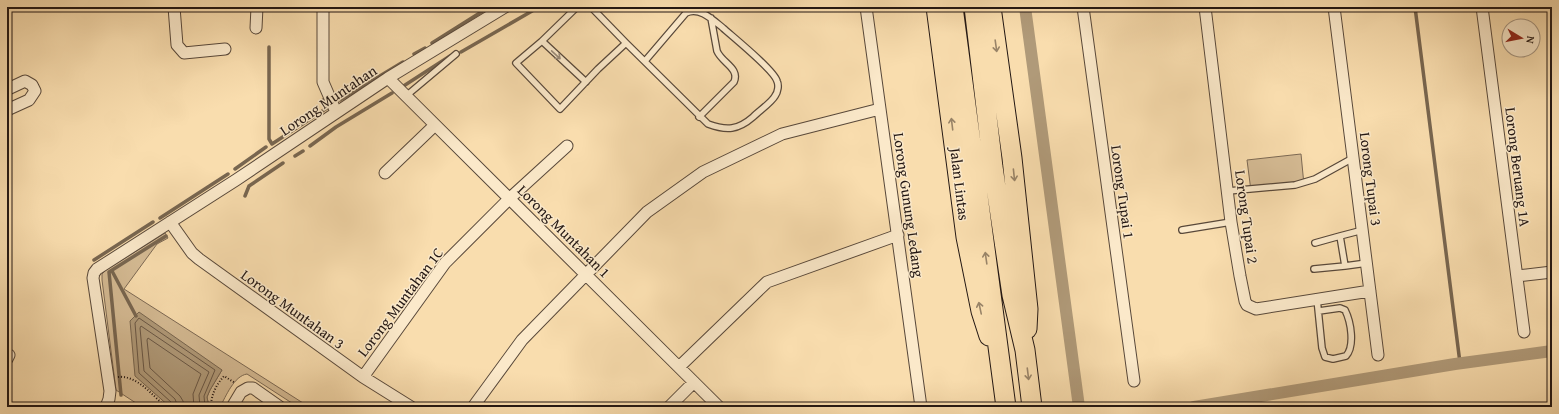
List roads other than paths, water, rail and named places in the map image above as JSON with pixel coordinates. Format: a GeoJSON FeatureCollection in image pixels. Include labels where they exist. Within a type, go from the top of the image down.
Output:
{"type":"FeatureCollection","features":[{"type":"Feature","properties":{"kind":"highway","name":"Jalan Lintas"},"geometry":{"type":"LineString","coordinates":[[936,7],[966,237],[981,311],[986,329],[999,358]]}},
{"type":"Feature","properties":{"kind":"highway","name":"Jalan Lintas"},"geometry":{"type":"LineString","coordinates":[[953,7],[974,176],[994,311],[1006,407]]}},
{"type":"Feature","properties":{"kind":"highway"},"geometry":{"type":"LineString","coordinates":[[974,7],[993,167],[1012,295],[1025,350],[1032,407]]}},
{"type":"Feature","properties":{"kind":"highway"},"geometry":{"type":"LineString","coordinates":[[991,7],[1012,158],[1028,309],[1025,350]]}},
{"type":"Feature","properties":{"kind":"street"},"geometry":{"type":"LineString","coordinates":[[174,7],[177,45],[184,53],[225,49]]}},
{"type":"Feature","properties":{"kind":"street"},"geometry":{"type":"LineString","coordinates":[[256,28],[257,7]]}},
{"type":"Feature","properties":{"kind":"street"},"geometry":{"type":"LineString","coordinates":[[324,7],[323,82],[336,112]]}},
{"type":"Feature","properties":{"kind":"street","name":"Lorong Muntahan"},"geometry":{"type":"LineString","coordinates":[[106,407],[110,399],[110,391],[93,278],[94,273],[103,264],[170,222],[388,78],[505,7]]}},
{"type":"Feature","properties":{"kind":"street","name":"Lorong Gunung Ledang"},"geometry":{"type":"LineString","coordinates":[[866,7],[921,407]]}},
{"type":"Feature","properties":{"kind":"street","name":"Lorong Tupai 1"},"geometry":{"type":"LineString","coordinates":[[1083,7],[1134,382]]}},
{"type":"Feature","properties":{"kind":"street","name":"Lorong Tupai 2"},"geometry":{"type":"LineString","coordinates":[[1205,7],[1231,222],[1240,276],[1247,306],[1256,309],[1370,291]]}},
{"type":"Feature","properties":{"kind":"street","name":"Lorong Tupai 3"},"geometry":{"type":"LineString","coordinates":[[1334,7],[1378,355]]}},
{"type":"Feature","properties":{"kind":"street","name":"Lorong Beruang 1A"},"geometry":{"type":"LineString","coordinates":[[1482,7],[1524,332]]}},
{"type":"Feature","properties":{"kind":"street","name":"Lorong Muntahan 1"},"geometry":{"type":"LineString","coordinates":[[388,78],[719,407]]}},
{"type":"Feature","properties":{"kind":"street"},"geometry":{"type":"LineString","coordinates":[[7,90],[26,81],[32,85],[35,91],[29,100],[7,110]]}},
{"type":"Feature","properties":{"kind":"street"},"geometry":{"type":"LineString","coordinates":[[473,407],[522,340],[647,212],[703,172],[782,134],[880,109]]}},
{"type":"Feature","properties":{"kind":"street"},"geometry":{"type":"LineString","coordinates":[[386,173],[435,125]]}},
{"type":"Feature","properties":{"kind":"street","name":"Lorong Muntahan 1C"},"geometry":{"type":"LineString","coordinates":[[363,377],[445,263],[510,198],[567,146]]}},
{"type":"Feature","properties":{"kind":"street","name":"Lorong Muntahan 3"},"geometry":{"type":"LineString","coordinates":[[170,222],[192,253],[199,259],[363,377],[411,407]]}},
{"type":"Feature","properties":{"kind":"street"},"geometry":{"type":"LineString","coordinates":[[679,367],[768,282],[898,235]]}},
{"type":"Feature","properties":{"kind":"street"},"geometry":{"type":"LineString","coordinates":[[1517,276],[1552,272]]}},
{"type":"Feature","properties":{"kind":"street"},"geometry":{"type":"LineString","coordinates":[[669,407],[694,382]]}},
{"type":"Feature","properties":{"kind":"street"},"geometry":{"type":"LineString","coordinates":[[232,407],[245,388],[253,388],[280,407]]}},
{"type":"Feature","properties":{"kind":"lane"},"geometry":{"type":"LineString","coordinates":[[577,7],[542,41],[516,63],[560,109],[598,69],[626,43]]}},
{"type":"Feature","properties":{"kind":"lane"},"geometry":{"type":"LineString","coordinates":[[591,7],[699,117],[708,124],[718,128],[731,128],[744,125],[775,96],[778,87],[774,75],[747,48],[711,18],[697,11],[691,10],[686,13],[645,61]]}},
{"type":"Feature","properties":{"kind":"lane"},"geometry":{"type":"LineString","coordinates":[[597,12],[602,7]]}},
{"type":"Feature","properties":{"kind":"lane"},"geometry":{"type":"LineString","coordinates":[[699,117],[734,82],[736,78],[734,70],[717,51],[711,18]]}},
{"type":"Feature","properties":{"kind":"lane"},"geometry":{"type":"LineString","coordinates":[[542,41],[586,82]]}},
{"type":"Feature","properties":{"kind":"lane"},"geometry":{"type":"LineString","coordinates":[[406,96],[456,54]]}},
{"type":"Feature","properties":{"kind":"lane"},"geometry":{"type":"LineString","coordinates":[[1228,191],[1295,185],[1315,179],[1353,158]]}},
{"type":"Feature","properties":{"kind":"lane"},"geometry":{"type":"LineString","coordinates":[[1182,230],[1231,222]]}},
{"type":"Feature","properties":{"kind":"lane"},"geometry":{"type":"LineString","coordinates":[[1315,243],[1363,230]]}},
{"type":"Feature","properties":{"kind":"lane"},"geometry":{"type":"LineString","coordinates":[[1340,236],[1345,266]]}},
{"type":"Feature","properties":{"kind":"lane"},"geometry":{"type":"LineString","coordinates":[[1314,269],[1367,263]]}},
{"type":"Feature","properties":{"kind":"lane"},"geometry":{"type":"LineString","coordinates":[[1318,299],[1322,348],[1325,357],[1333,359],[1346,356],[1350,352],[1351,346],[1348,315],[1345,310],[1340,308],[1319,311]]}},
{"type":"Feature","properties":{"kind":"water"},"geometry":{"type":"Polygon","coordinates":[[[139,312],[222,370],[207,397],[209,407],[170,407],[135,376],[130,321],[139,312]]]}},
{"type":"Feature","properties":{"kind":"waterway"},"geometry":{"type":"LineString","coordinates":[[461,52],[539,7]]}},
{"type":"Feature","properties":{"kind":"waterway"},"geometry":{"type":"LineString","coordinates":[[1025,7],[1079,407]]}},
{"type":"Feature","properties":{"kind":"waterway"},"geometry":{"type":"LineString","coordinates":[[1415,7],[1460,363]]}},
{"type":"Feature","properties":{"kind":"waterway"},"geometry":{"type":"LineString","coordinates":[[432,43],[486,9]]}},
{"type":"Feature","properties":{"kind":"waterway"},"geometry":{"type":"LineString","coordinates":[[269,47],[269,139],[272,144],[327,108],[323,100]]}},
{"type":"Feature","properties":{"kind":"waterway"},"geometry":{"type":"LineString","coordinates":[[414,54],[425,48]]}},
{"type":"Feature","properties":{"kind":"waterway"},"geometry":{"type":"LineString","coordinates":[[402,87],[450,56]]}},
{"type":"Feature","properties":{"kind":"waterway"},"geometry":{"type":"LineString","coordinates":[[340,100],[403,62]]}},
{"type":"Feature","properties":{"kind":"waterway"},"geometry":{"type":"LineString","coordinates":[[310,146],[336,127],[392,93]]}},
{"type":"Feature","properties":{"kind":"waterway"},"geometry":{"type":"LineString","coordinates":[[235,169],[266,147]]}},
{"type":"Feature","properties":{"kind":"waterway"},"geometry":{"type":"LineString","coordinates":[[295,156],[303,151]]}},
{"type":"Feature","properties":{"kind":"waterway"},"geometry":{"type":"LineString","coordinates":[[245,196],[249,186],[283,163]]}},
{"type":"Feature","properties":{"kind":"waterway"},"geometry":{"type":"LineString","coordinates":[[160,218],[228,174]]}},
{"type":"Feature","properties":{"kind":"waterway"},"geometry":{"type":"LineString","coordinates":[[94,260],[153,222]]}},
{"type":"Feature","properties":{"kind":"waterway"},"geometry":{"type":"LineString","coordinates":[[121,395],[109,272],[166,236]]}},
{"type":"Feature","properties":{"kind":"waterway"},"geometry":{"type":"LineString","coordinates":[[112,271],[136,316]]}},
{"type":"Feature","properties":{"kind":"waterway"},"geometry":{"type":"LineString","coordinates":[[1194,407],[1455,364],[1552,351]]}}]}
